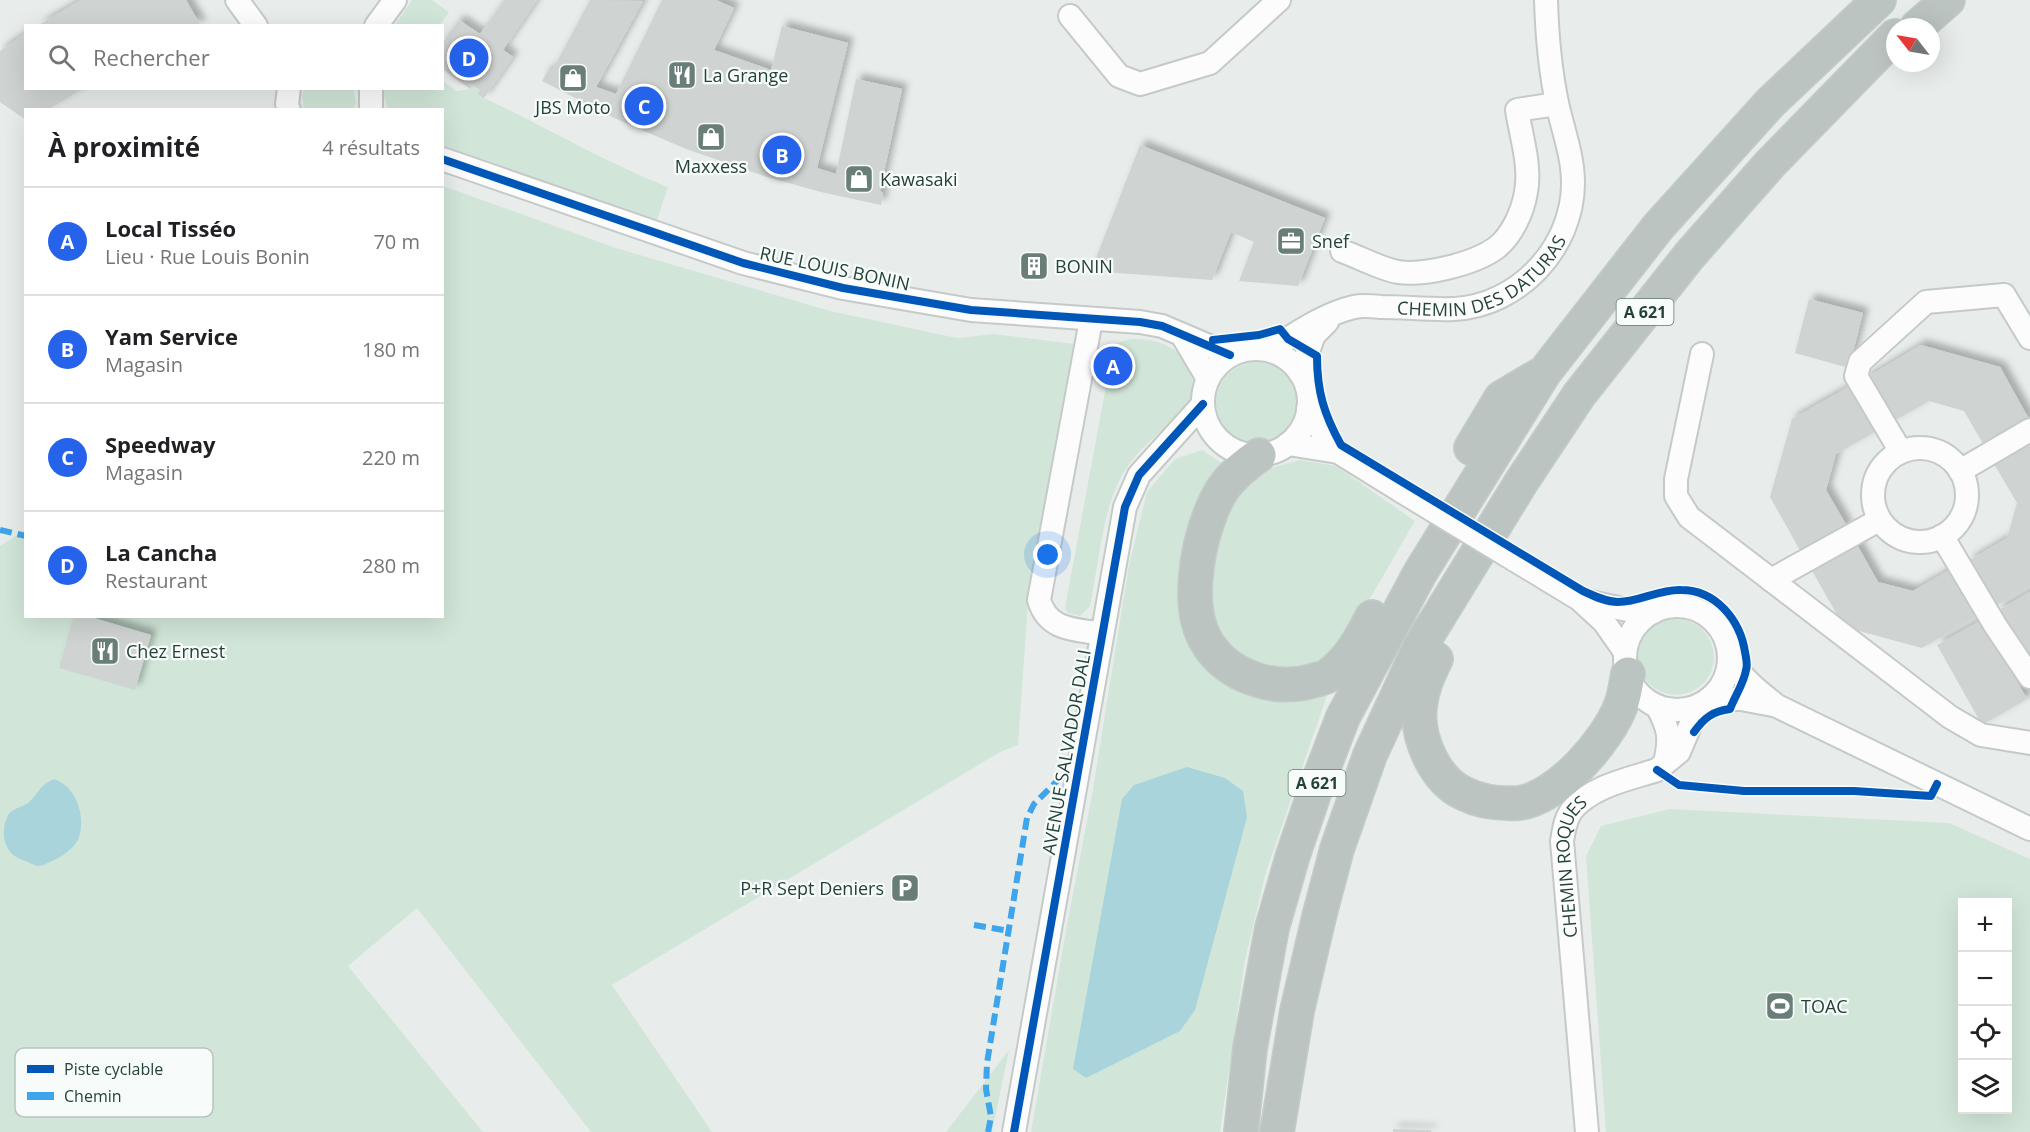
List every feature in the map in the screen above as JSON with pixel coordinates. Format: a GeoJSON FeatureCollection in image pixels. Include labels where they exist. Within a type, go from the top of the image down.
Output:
{"type":"FeatureCollection","features":[{"type":"Feature","properties":{"kind":"highway"},"geometry":{"type":"LineString","coordinates":[[1825,49],[1856,0]]}},
{"type":"Feature","properties":{"kind":"highway","name":"A 621"},"geometry":{"type":"LineString","coordinates":[[1241,1132],[1250,1048],[1272,928],[1293,855],[1340,727],[1420,573],[1544,373],[1658,227],[1770,103],[1879,0]]}},
{"type":"Feature","properties":{"kind":"highway"},"geometry":{"type":"LineString","coordinates":[[1914,18],[1932,0]]}},
{"type":"Feature","properties":{"kind":"highway"},"geometry":{"type":"LineString","coordinates":[[1927,18],[1948,0]]}},
{"type":"Feature","properties":{"kind":"highway","name":"A 621"},"geometry":{"type":"LineString","coordinates":[[1277,1132],[1297,1011],[1318,917],[1337,849],[1370,755],[1420,647],[1522,481],[1586,386],[1689,256],[1770,164],[1886,45]]}},
{"type":"Feature","properties":{"kind":"highway"},"geometry":{"type":"LineString","coordinates":[[1854,77],[1886,52]]}},
{"type":"Feature","properties":{"kind":"highway"},"geometry":{"type":"LineString","coordinates":[[1273,450],[1236,473],[1222,490],[1212,510],[1198,556],[1194,591],[1196,614],[1204,639],[1218,656],[1240,673],[1263,683],[1299,684],[1327,677],[1354,651],[1388,587],[1501,398],[1544,373]]}},
{"type":"Feature","properties":{"kind":"highway"},"geometry":{"type":"LineString","coordinates":[[1467,571],[1464,605],[1425,681],[1420,708],[1420,732],[1430,758],[1443,776],[1463,794],[1488,802],[1520,802],[1544,794],[1571,774],[1588,757],[1608,730],[1621,706],[1627,663]]}},
{"type":"Feature","properties":{"kind":"street"},"geometry":{"type":"LineString","coordinates":[[237,0],[255,24]]}},
{"type":"Feature","properties":{"kind":"street"},"geometry":{"type":"LineString","coordinates":[[377,24],[394,0]]}},
{"type":"Feature","properties":{"kind":"street"},"geometry":{"type":"LineString","coordinates":[[1070,15],[1119,76],[1140,84],[1210,63],[1279,0]]}},
{"type":"Feature","properties":{"kind":"street","name":"CHEMIN DES DATURAS"},"geometry":{"type":"LineString","coordinates":[[1270,351],[1337,312],[1356,306],[1455,309],[1485,303],[1515,289],[1542,267],[1558,241],[1570,212],[1573,183],[1570,152],[1557,104],[1548,47],[1546,0]]}},
{"type":"Feature","properties":{"kind":"street"},"geometry":{"type":"LineString","coordinates":[[288,108],[289,90]]}},
{"type":"Feature","properties":{"kind":"street"},"geometry":{"type":"LineString","coordinates":[[371,90],[371,108]]}},
{"type":"Feature","properties":{"kind":"street"},"geometry":{"type":"LineString","coordinates":[[1342,251],[1397,272],[1424,273],[1471,260],[1496,248],[1512,230],[1526,192],[1527,174],[1517,110],[1557,104]]}},
{"type":"Feature","properties":{"kind":"street","name":"RUE LOUIS BONIN"},"geometry":{"type":"LineString","coordinates":[[444,160],[742,263],[832,285],[971,310],[1162,326],[1230,355]]}},
{"type":"Feature","properties":{"kind":"street"},"geometry":{"type":"LineString","coordinates":[[1901,452],[1856,376],[1860,362],[1926,302],[2004,296],[2030,338]]}},
{"type":"Feature","properties":{"kind":"street"},"geometry":{"type":"LineString","coordinates":[[1300,373],[1314,335],[1337,312]]}},
{"type":"Feature","properties":{"kind":"street"},"geometry":{"type":"LineString","coordinates":[[1091,320],[1039,600],[1042,609],[1054,624],[1102,634]]}},
{"type":"Feature","properties":{"kind":"street"},"geometry":{"type":"LineString","coordinates":[[1182,335],[1208,379]]}},
{"type":"Feature","properties":{"kind":"street"},"geometry":{"type":"LineString","coordinates":[[1273,450],[1302,429],[1308,409],[1308,390],[1300,373],[1287,359],[1270,351],[1243,350],[1230,355],[1217,365],[1204,391],[1205,417],[1215,437],[1233,450],[1245,454],[1273,450],[1338,452]]}},
{"type":"Feature","properties":{"kind":"street"},"geometry":{"type":"LineString","coordinates":[[1702,354],[1676,479],[1676,496],[1689,517],[1950,717],[1981,735],[2030,743]]}},
{"type":"Feature","properties":{"kind":"street","name":"AVENUE SALVADOR DALI"},"geometry":{"type":"LineString","coordinates":[[1014,1132],[1125,507],[1139,475],[1203,404]]}},
{"type":"Feature","properties":{"kind":"street"},"geometry":{"type":"LineString","coordinates":[[1308,409],[1338,452],[1579,599],[1604,622],[1627,663],[1639,693],[1657,706],[1668,725],[1670,742],[1665,764]]}},
{"type":"Feature","properties":{"kind":"street"},"geometry":{"type":"LineString","coordinates":[[1960,471],[2030,430]]}},
{"type":"Feature","properties":{"kind":"street","name":"AVENUE SALVADOR DALI"},"geometry":{"type":"LineString","coordinates":[[1163,449],[1183,440],[1204,436],[1215,437]]}},
{"type":"Feature","properties":{"kind":"street"},"geometry":{"type":"LineString","coordinates":[[1924,448],[1938,451],[1951,459],[1960,471],[1966,486],[1966,502],[1961,518],[1951,531],[1937,539],[1921,543],[1904,540],[1890,532],[1879,520],[1872,491],[1876,477],[1884,464],[1901,452],[1924,448]]}},
{"type":"Feature","properties":{"kind":"street"},"geometry":{"type":"LineString","coordinates":[[1771,580],[1879,520]]}},
{"type":"Feature","properties":{"kind":"street"},"geometry":{"type":"LineString","coordinates":[[1942,536],[1995,625],[2030,677]]}},
{"type":"Feature","properties":{"kind":"street"},"geometry":{"type":"LineString","coordinates":[[1579,599],[1632,611],[1654,612]]}},
{"type":"Feature","properties":{"kind":"street"},"geometry":{"type":"LineString","coordinates":[[1627,663],[1629,639],[1643,619],[1666,607],[1692,608],[1705,614],[1720,629],[1729,657],[1737,671],[1777,706],[2030,829]]}},
{"type":"Feature","properties":{"kind":"street"},"geometry":{"type":"LineString","coordinates":[[1704,702],[1720,687],[1729,657]]}},
{"type":"Feature","properties":{"kind":"street"},"geometry":{"type":"LineString","coordinates":[[1657,706],[1678,709],[1704,702],[1741,699],[1777,706]]}},
{"type":"Feature","properties":{"kind":"street","name":"CHEMIN ROQUES"},"geometry":{"type":"LineString","coordinates":[[1587,1132],[1562,841],[1564,825],[1571,811],[1584,799],[1600,789],[1657,770],[1679,752],[1704,702]]}},
{"type":"Feature","properties":{"kind":"green space"},"geometry":{"type":"Polygon","coordinates":[[[412,0],[432,0],[449,12],[441,24],[396,24],[412,0]]]}},
{"type":"Feature","properties":{"kind":"green space"},"geometry":{"type":"Polygon","coordinates":[[[444,82],[456,91],[470,89],[472,85],[480,90],[478,94],[484,98],[621,167],[668,187],[655,226],[461,157],[444,148],[444,108],[388,108],[382,90],[444,90],[444,82]]]}},
{"type":"Feature","properties":{"kind":"green space"},"geometry":{"type":"Polygon","coordinates":[[[304,90],[353,90],[356,103],[354,108],[304,108],[304,90]]]}},
{"type":"Feature","properties":{"kind":"green space"},"geometry":{"type":"Polygon","coordinates":[[[444,186],[616,248],[830,311],[957,338],[993,334],[1074,344],[1028,603],[1018,745],[1000,752],[612,985],[712,1132],[591,1132],[417,908],[348,966],[483,1132],[0,1132],[0,546],[24,531],[24,618],[444,618],[444,186]]]}},
{"type":"Feature","properties":{"kind":"green space"},"geometry":{"type":"Polygon","coordinates":[[[1132,339],[1161,343],[1180,354],[1191,371],[1193,385],[1191,399],[1185,411],[1143,448],[1119,481],[1104,526],[1090,606],[1080,616],[1068,613],[1065,608],[1113,348],[1119,342],[1132,339]]]}},
{"type":"Feature","properties":{"kind":"green space"},"geometry":{"type":"Polygon","coordinates":[[[1257,362],[1273,365],[1286,374],[1295,387],[1298,403],[1295,419],[1286,432],[1273,441],[1257,444],[1241,441],[1228,432],[1219,419],[1216,403],[1219,387],[1228,374],[1241,365],[1257,362]]]}},
{"type":"Feature","properties":{"kind":"green space"},"geometry":{"type":"Polygon","coordinates":[[[1202,450],[1229,468],[1184,575],[1223,679],[1331,684],[1266,872],[1245,960],[1220,1132],[1031,1132],[1092,795],[1129,565],[1147,492],[1175,459],[1202,450]]]}},
{"type":"Feature","properties":{"kind":"green space"},"geometry":{"type":"Polygon","coordinates":[[[1300,460],[1336,466],[1415,521],[1354,626],[1337,649],[1318,665],[1272,674],[1229,651],[1207,606],[1224,504],[1260,471],[1300,460]]]}},
{"type":"Feature","properties":{"kind":"green space"},"geometry":{"type":"Polygon","coordinates":[[[1676,619],[1691,622],[1703,630],[1711,642],[1714,657],[1711,672],[1703,684],[1691,692],[1676,695],[1661,692],[1649,684],[1641,672],[1638,657],[1641,642],[1649,630],[1661,622],[1676,619]]]}},
{"type":"Feature","properties":{"kind":"green space","name":"TOAC"},"geometry":{"type":"Polygon","coordinates":[[[1670,809],[1949,823],[2030,859],[2030,1132],[1606,1132],[1586,856],[1601,826],[1670,809]]]}},
{"type":"Feature","properties":{"kind":"green space"},"geometry":{"type":"Polygon","coordinates":[[[1009,1050],[992,1132],[946,1132],[1009,1050]]]}},
{"type":"Feature","properties":{"kind":"water"},"geometry":{"type":"Polygon","coordinates":[[[1187,767],[1225,778],[1243,791],[1247,817],[1195,1010],[1180,1031],[1086,1078],[1073,1069],[1122,799],[1134,785],[1187,767]]]}},
{"type":"Feature","properties":{"kind":"water"},"geometry":{"type":"Polygon","coordinates":[[[54,779],[68,788],[73,795],[80,811],[81,829],[77,841],[68,851],[56,859],[37,866],[16,857],[11,852],[5,841],[4,828],[10,813],[32,800],[45,784],[54,779]]]}},
{"type":"Feature","properties":{"kind":"building"},"geometry":{"type":"Polygon","coordinates":[[[81,0],[186,0],[200,24],[40,24],[81,0]]]}},
{"type":"Feature","properties":{"kind":"building"},"geometry":{"type":"Polygon","coordinates":[[[504,0],[537,0],[503,50],[513,57],[484,98],[477,94],[480,90],[472,85],[470,89],[444,70],[444,41],[459,20],[480,34],[504,0]]]}},
{"type":"Feature","properties":{"kind":"building"},"geometry":{"type":"Polygon","coordinates":[[[590,0],[643,1],[596,87],[616,94],[662,0],[716,0],[734,8],[714,50],[771,70],[782,26],[848,43],[817,168],[836,174],[856,79],[902,89],[880,191],[883,193],[881,205],[767,177],[686,149],[614,118],[542,81],[548,70],[552,71],[590,0]]]}},
{"type":"Feature","properties":{"kind":"building"},"geometry":{"type":"Polygon","coordinates":[[[24,34],[24,90],[81,90],[50,108],[24,108],[24,119],[0,102],[0,51],[24,34]]]}},
{"type":"Feature","properties":{"kind":"building"},"geometry":{"type":"Polygon","coordinates":[[[1140,145],[1325,218],[1298,286],[1239,281],[1254,242],[1231,232],[1212,280],[1091,271],[1140,145]]]}},
{"type":"Feature","properties":{"kind":"building","name":"BONIN"},"geometry":{"type":"Polygon","coordinates":[[[1031,261],[1040,265],[1038,270],[1028,266],[1031,261]]]}},
{"type":"Feature","properties":{"kind":"building"},"geometry":{"type":"Polygon","coordinates":[[[1809,299],[1863,313],[1849,368],[1795,353],[1809,299]]]}},
{"type":"Feature","properties":{"kind":"building"},"geometry":{"type":"Polygon","coordinates":[[[1921,345],[2000,367],[2030,421],[1986,449],[1964,411],[1929,401],[1890,423],[1864,379],[1921,345]]]}},
{"type":"Feature","properties":{"kind":"building"},"geometry":{"type":"Polygon","coordinates":[[[1111,359],[1118,360],[1116,374],[1108,373],[1111,359]]]}},
{"type":"Feature","properties":{"kind":"building"},"geometry":{"type":"Polygon","coordinates":[[[1850,386],[1875,432],[1836,454],[1826,490],[1848,528],[1802,554],[1770,497],[1792,419],[1850,386]]]}},
{"type":"Feature","properties":{"kind":"building"},"geometry":{"type":"Polygon","coordinates":[[[2030,443],[2030,586],[1994,607],[1968,561],[2007,538],[2017,503],[1994,464],[2030,443]]]}},
{"type":"Feature","properties":{"kind":"building"},"geometry":{"type":"Polygon","coordinates":[[[1856,543],[1878,582],[1913,591],[1953,568],[1979,615],[1922,648],[1844,627],[1811,569],[1856,543]]]}},
{"type":"Feature","properties":{"kind":"building"},"geometry":{"type":"Polygon","coordinates":[[[2030,592],[2030,671],[1997,611],[2030,592]]]}},
{"type":"Feature","properties":{"kind":"building","name":"Chez Ernest"},"geometry":{"type":"Polygon","coordinates":[[[73,618],[94,618],[151,635],[135,690],[59,668],[73,618]]]}},
{"type":"Feature","properties":{"kind":"building"},"geometry":{"type":"Polygon","coordinates":[[[1982,620],[2027,699],[1982,725],[1937,645],[1982,620]]]}},
{"type":"Feature","properties":{"kind":"building"},"geometry":{"type":"Polygon","coordinates":[[[1393,1129],[1431,1130],[1431,1132],[1393,1132],[1393,1129]]]}},
{"type":"Feature","properties":{"kind":"marked path"},"geometry":{"type":"LineString","coordinates":[[0,530],[24,536]]}},
{"type":"Feature","properties":{"kind":"marked path"},"geometry":{"type":"LineString","coordinates":[[988,1132],[991,1117],[986,1089],[987,1063],[1027,818],[1034,804],[1058,780],[1062,771]]}},
{"type":"Feature","properties":{"kind":"marked path"},"geometry":{"type":"LineString","coordinates":[[974,925],[1009,931]]}},
{"type":"Feature","properties":{"kind":"cycle path"},"geometry":{"type":"LineString","coordinates":[[444,160],[743,263],[843,288],[971,310],[1140,322],[1162,326],[1230,355]]}},
{"type":"Feature","properties":{"kind":"cycle path"},"geometry":{"type":"LineString","coordinates":[[1213,340],[1259,335],[1280,329],[1288,339],[1317,356],[1318,381],[1323,402],[1341,445],[1583,591],[1605,600],[1618,602],[1665,591],[1681,590],[1694,591],[1715,601],[1732,618],[1738,629],[1747,668],[1730,709],[1709,716],[1694,732]]}},
{"type":"Feature","properties":{"kind":"cycle path"},"geometry":{"type":"LineString","coordinates":[[1014,1132],[1125,507],[1139,475],[1203,404]]}},
{"type":"Feature","properties":{"kind":"cycle path"},"geometry":{"type":"LineString","coordinates":[[1657,770],[1679,785],[1744,791],[1854,791],[1931,796],[1937,784]]}},
{"type":"Feature","properties":{"kind":"place","name":"La Cancha"},"geometry":{"type":"Point","coordinates":[469,58]}},
{"type":"Feature","properties":{"kind":"place","name":"La Grange"},"geometry":{"type":"Point","coordinates":[682,75]}},
{"type":"Feature","properties":{"kind":"place","name":"JBS Moto"},"geometry":{"type":"Point","coordinates":[573,78]}},
{"type":"Feature","properties":{"kind":"place","name":"Speedway"},"geometry":{"type":"Point","coordinates":[644,106]}},
{"type":"Feature","properties":{"kind":"place","name":"Maxxess"},"geometry":{"type":"Point","coordinates":[711,137]}},
{"type":"Feature","properties":{"kind":"place","name":"Yam Service"},"geometry":{"type":"Point","coordinates":[782,155]}},
{"type":"Feature","properties":{"kind":"place","name":"Kawasaki"},"geometry":{"type":"Point","coordinates":[859,179]}},
{"type":"Feature","properties":{"kind":"place","name":"Snef"},"geometry":{"type":"Point","coordinates":[1291,241]}},
{"type":"Feature","properties":{"kind":"place","name":"BONIN"},"geometry":{"type":"Point","coordinates":[1034,266]}},
{"type":"Feature","properties":{"kind":"place","name":"Local Tisséo"},"geometry":{"type":"Point","coordinates":[1113,366]}},
{"type":"Feature","properties":{"kind":"place","name":"Chez Ernest"},"geometry":{"type":"Point","coordinates":[105,651]}},
{"type":"Feature","properties":{"kind":"place","name":"P+R Sept Deniers"},"geometry":{"type":"Point","coordinates":[905,888]}},
{"type":"Feature","properties":{"kind":"place","name":"TOAC"},"geometry":{"type":"Point","coordinates":[1780,1006]}}]}
